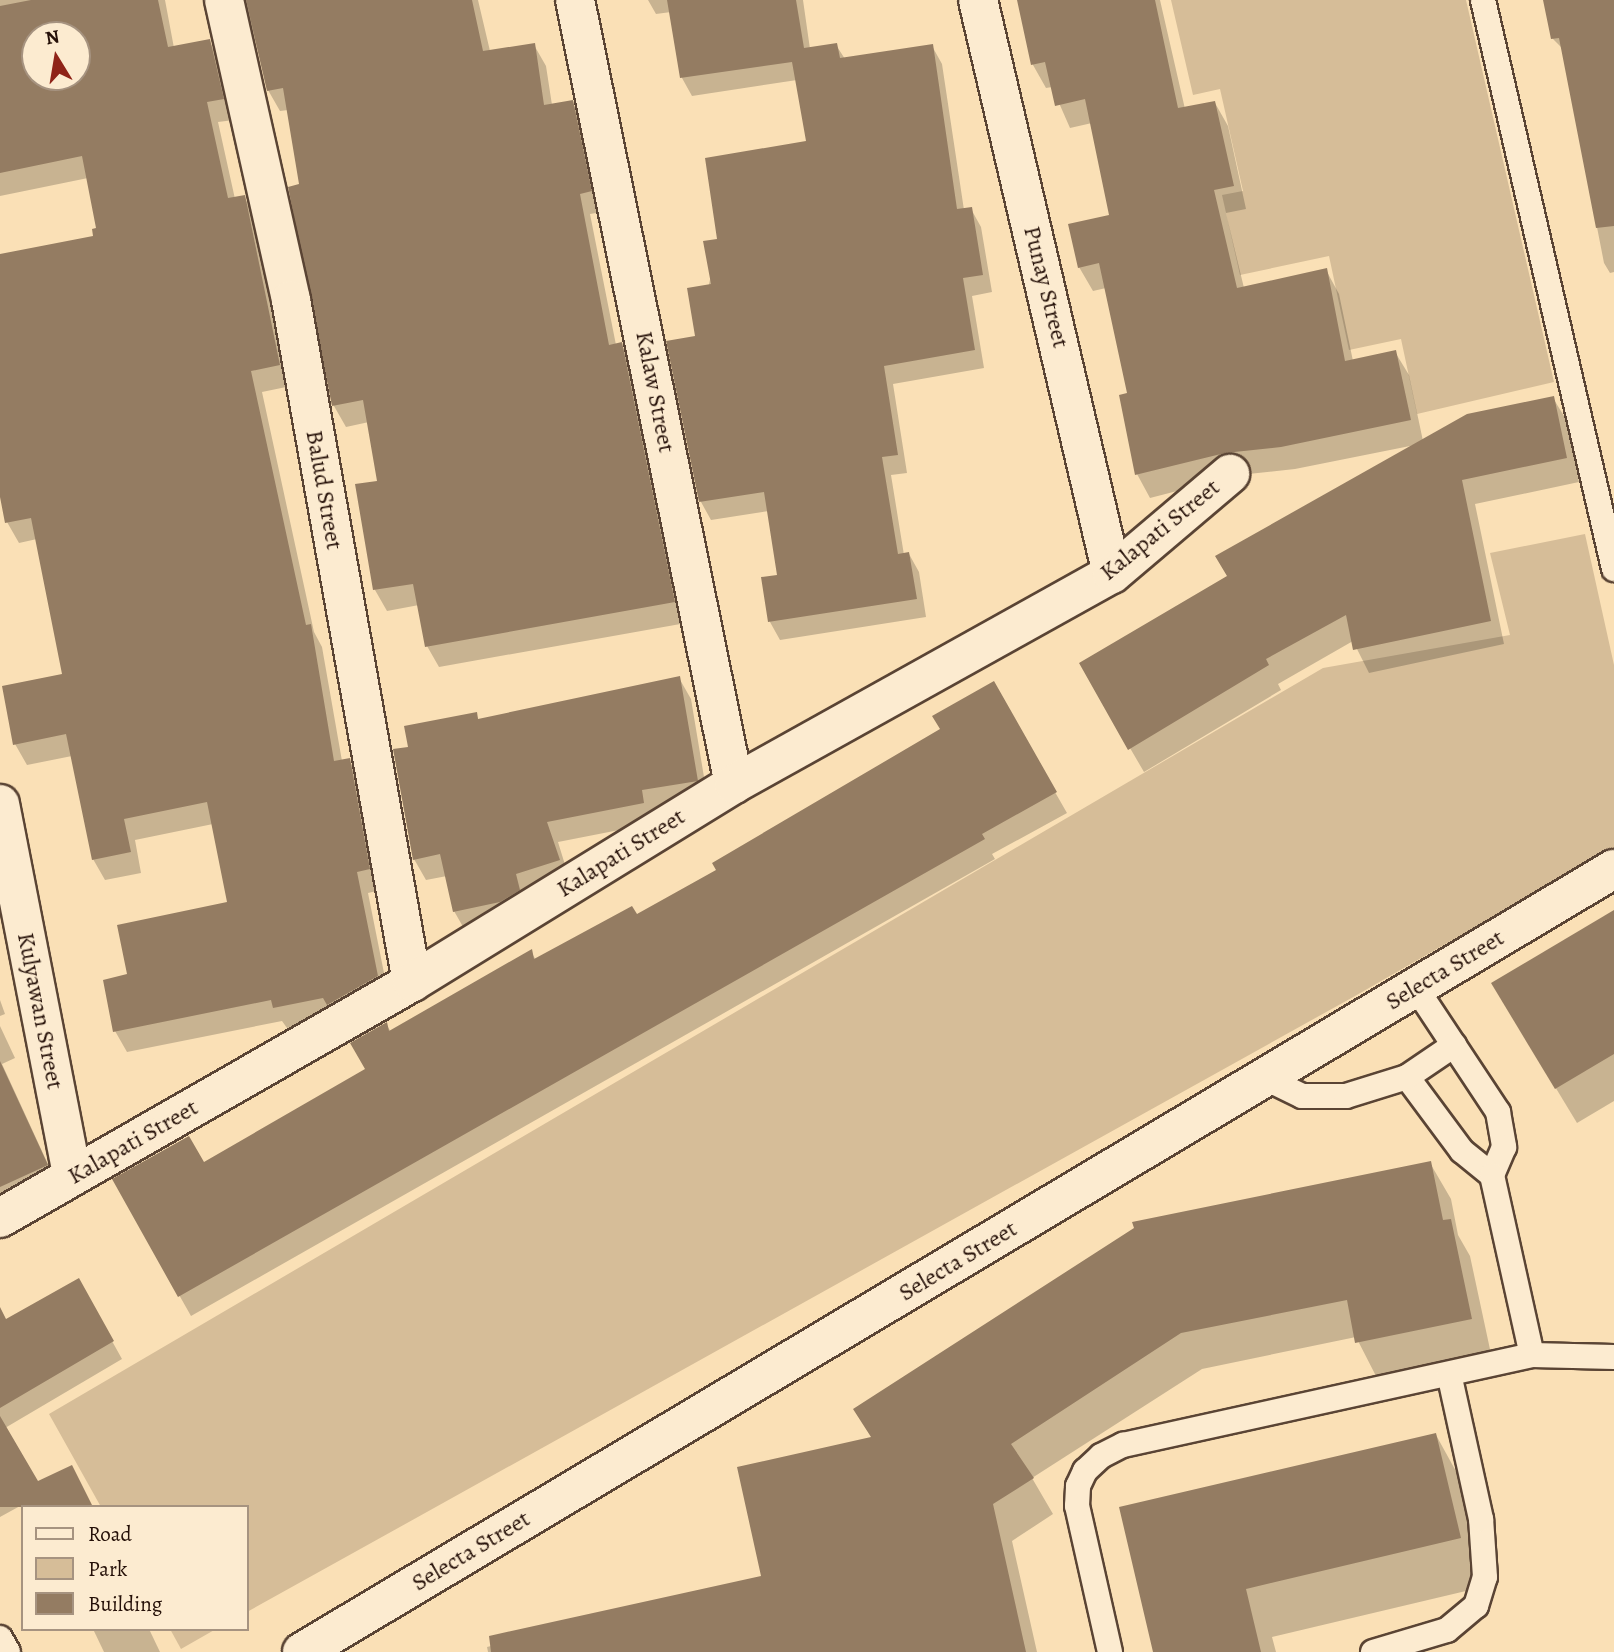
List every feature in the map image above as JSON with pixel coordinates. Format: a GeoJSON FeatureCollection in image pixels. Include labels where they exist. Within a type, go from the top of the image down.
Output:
{"type":"FeatureCollection","features":[{"type":"Feature","properties":{"kind":"street","name":"Balud Street"},"geometry":{"type":"LineString","coordinates":[[224,0],[291,300],[412,982]]}},
{"type":"Feature","properties":{"kind":"street","name":"Kalaw Street"},"geometry":{"type":"LineString","coordinates":[[575,0],[734,784]]}},
{"type":"Feature","properties":{"kind":"street","name":"Punay Street"},"geometry":{"type":"LineString","coordinates":[[978,0],[1112,574]]}},
{"type":"Feature","properties":{"kind":"street","name":"Kalapati Street"},"geometry":{"type":"LineString","coordinates":[[0,1218],[412,982],[734,784],[1112,574],[1230,474]]}},
{"type":"Feature","properties":{"kind":"street","name":"Kulyawan Street"},"geometry":{"type":"LineString","coordinates":[[0,807],[72,1176]]}},
{"type":"Feature","properties":{"kind":"street","name":"Selecta Street"},"geometry":{"type":"LineString","coordinates":[[302,1652],[1614,869]]}},
{"type":"Feature","properties":{"kind":"lane"},"geometry":{"type":"LineString","coordinates":[[1483,0],[1614,569]]}},
{"type":"Feature","properties":{"kind":"lane"},"geometry":{"type":"LineString","coordinates":[[1416,988],[1488,1094],[1504,1131],[1504,1147],[1492,1175],[1532,1355]]}},
{"type":"Feature","properties":{"kind":"lane"},"geometry":{"type":"LineString","coordinates":[[1265,1078],[1302,1096],[1324,1099],[1374,1089],[1407,1077],[1454,1045]]}},
{"type":"Feature","properties":{"kind":"lane"},"geometry":{"type":"LineString","coordinates":[[1407,1077],[1462,1151],[1492,1175]]}},
{"type":"Feature","properties":{"kind":"lane"},"geometry":{"type":"LineString","coordinates":[[1110,1652],[1077,1506],[1082,1478],[1101,1456],[1123,1445],[1532,1355],[1614,1357]]}},
{"type":"Feature","properties":{"kind":"lane"},"geometry":{"type":"LineString","coordinates":[[1373,1652],[1447,1630],[1476,1606],[1485,1577],[1481,1519],[1449,1374]]}},
{"type":"Feature","properties":{"kind":"lane"},"geometry":{"type":"LineString","coordinates":[[0,1638],[8,1652]]}},
{"type":"Feature","properties":{"kind":"green space"},"geometry":{"type":"Polygon","coordinates":[[[1171,0],[1466,0],[1554,382],[1417,414],[1401,339],[1349,350],[1329,256],[1240,275],[1222,195],[1243,191],[1220,89],[1193,95],[1171,0]]]}},
{"type":"Feature","properties":{"kind":"green space"},"geometry":{"type":"Polygon","coordinates":[[[1585,534],[1614,665],[1614,847],[1355,996],[248,1611],[248,1505],[100,1505],[49,1414],[1323,668],[1510,635],[1490,553],[1585,534]]]}},
{"type":"Feature","properties":{"kind":"green space"},"geometry":{"type":"Polygon","coordinates":[[[171,1631],[212,1631],[181,1649],[171,1631]]]}},
{"type":"Feature","properties":{"kind":"building"},"geometry":{"type":"Polygon","coordinates":[[[31,0],[158,0],[168,47],[210,39],[224,99],[207,102],[228,198],[245,195],[280,365],[251,371],[306,625],[311,624],[334,761],[350,758],[370,869],[357,872],[378,976],[327,1005],[323,998],[273,1008],[271,1000],[113,1032],[103,980],[127,974],[117,925],[227,902],[207,802],[124,819],[131,852],[92,860],[66,734],[13,745],[2,686],[62,674],[31,518],[5,523],[0,497],[0,254],[93,236],[92,229],[96,228],[82,156],[0,173],[0,6],[31,0]]]}},
{"type":"Feature","properties":{"kind":"building"},"geometry":{"type":"Polygon","coordinates":[[[246,0],[472,0],[483,51],[535,43],[544,105],[573,100],[592,191],[580,194],[609,345],[622,342],[675,602],[425,647],[413,584],[373,590],[355,484],[377,481],[363,400],[332,406],[288,187],[299,184],[283,88],[267,91],[246,0]]]}},
{"type":"Feature","properties":{"kind":"building"},"geometry":{"type":"Polygon","coordinates":[[[667,0],[796,0],[804,48],[837,43],[840,58],[933,44],[957,209],[972,207],[983,275],[963,278],[975,350],[884,366],[898,455],[882,457],[898,554],[909,552],[917,599],[768,622],[761,577],[777,575],[764,492],[699,502],[666,341],[695,336],[687,288],[711,284],[703,241],[717,239],[705,158],[806,141],[792,62],[680,78],[667,0]]]}},
{"type":"Feature","properties":{"kind":"building"},"geometry":{"type":"Polygon","coordinates":[[[1017,0],[1155,0],[1178,108],[1215,101],[1234,186],[1214,190],[1237,288],[1327,268],[1345,361],[1396,350],[1411,420],[1281,447],[1225,453],[1135,475],[1119,395],[1127,393],[1099,263],[1078,268],[1068,224],[1109,215],[1085,99],[1055,106],[1045,62],[1031,65],[1017,0]]]}},
{"type":"Feature","properties":{"kind":"building"},"geometry":{"type":"Polygon","coordinates":[[[1543,0],[1614,0],[1614,226],[1596,228],[1559,38],[1551,39],[1543,0]]]}},
{"type":"Feature","properties":{"kind":"building"},"geometry":{"type":"Polygon","coordinates":[[[1554,396],[1567,458],[1462,480],[1491,621],[1353,650],[1346,615],[1266,659],[1269,665],[1128,750],[1079,663],[1227,576],[1215,556],[1467,414],[1554,396]]]}},
{"type":"Feature","properties":{"kind":"building"},"geometry":{"type":"Polygon","coordinates":[[[680,676],[698,781],[642,790],[644,803],[547,822],[560,860],[516,874],[520,890],[500,902],[453,912],[440,854],[413,860],[393,749],[408,747],[404,726],[477,712],[478,719],[680,676]]]}},
{"type":"Feature","properties":{"kind":"building"},"geometry":{"type":"Polygon","coordinates":[[[994,681],[1057,792],[982,834],[985,839],[178,1297],[112,1179],[189,1136],[204,1162],[365,1069],[350,1043],[387,1022],[389,1031],[532,949],[534,959],[632,906],[637,914],[716,870],[712,863],[940,729],[932,716],[994,681]]]}},
{"type":"Feature","properties":{"kind":"building"},"geometry":{"type":"Polygon","coordinates":[[[1614,910],[1614,1054],[1555,1089],[1491,983],[1614,910]]]}},
{"type":"Feature","properties":{"kind":"building"},"geometry":{"type":"Polygon","coordinates":[[[0,1061],[48,1165],[0,1187],[0,1061]]]}},
{"type":"Feature","properties":{"kind":"building"},"geometry":{"type":"Polygon","coordinates":[[[1431,1161],[1443,1220],[1451,1219],[1472,1319],[1355,1343],[1347,1300],[1181,1333],[1011,1444],[1034,1478],[993,1504],[1026,1652],[491,1652],[489,1636],[761,1576],[737,1467],[871,1437],[853,1409],[1134,1228],[1132,1222],[1431,1161]]]}},
{"type":"Feature","properties":{"kind":"building"},"geometry":{"type":"Polygon","coordinates":[[[79,1278],[114,1341],[0,1408],[0,1307],[6,1319],[79,1278]]]}},
{"type":"Feature","properties":{"kind":"building"},"geometry":{"type":"Polygon","coordinates":[[[0,1416],[38,1481],[72,1465],[92,1505],[21,1505],[0,1507],[0,1416]]]}},
{"type":"Feature","properties":{"kind":"building"},"geometry":{"type":"Polygon","coordinates":[[[1436,1433],[1461,1538],[1246,1589],[1261,1652],[1153,1652],[1119,1507],[1436,1433]]]}}]}
